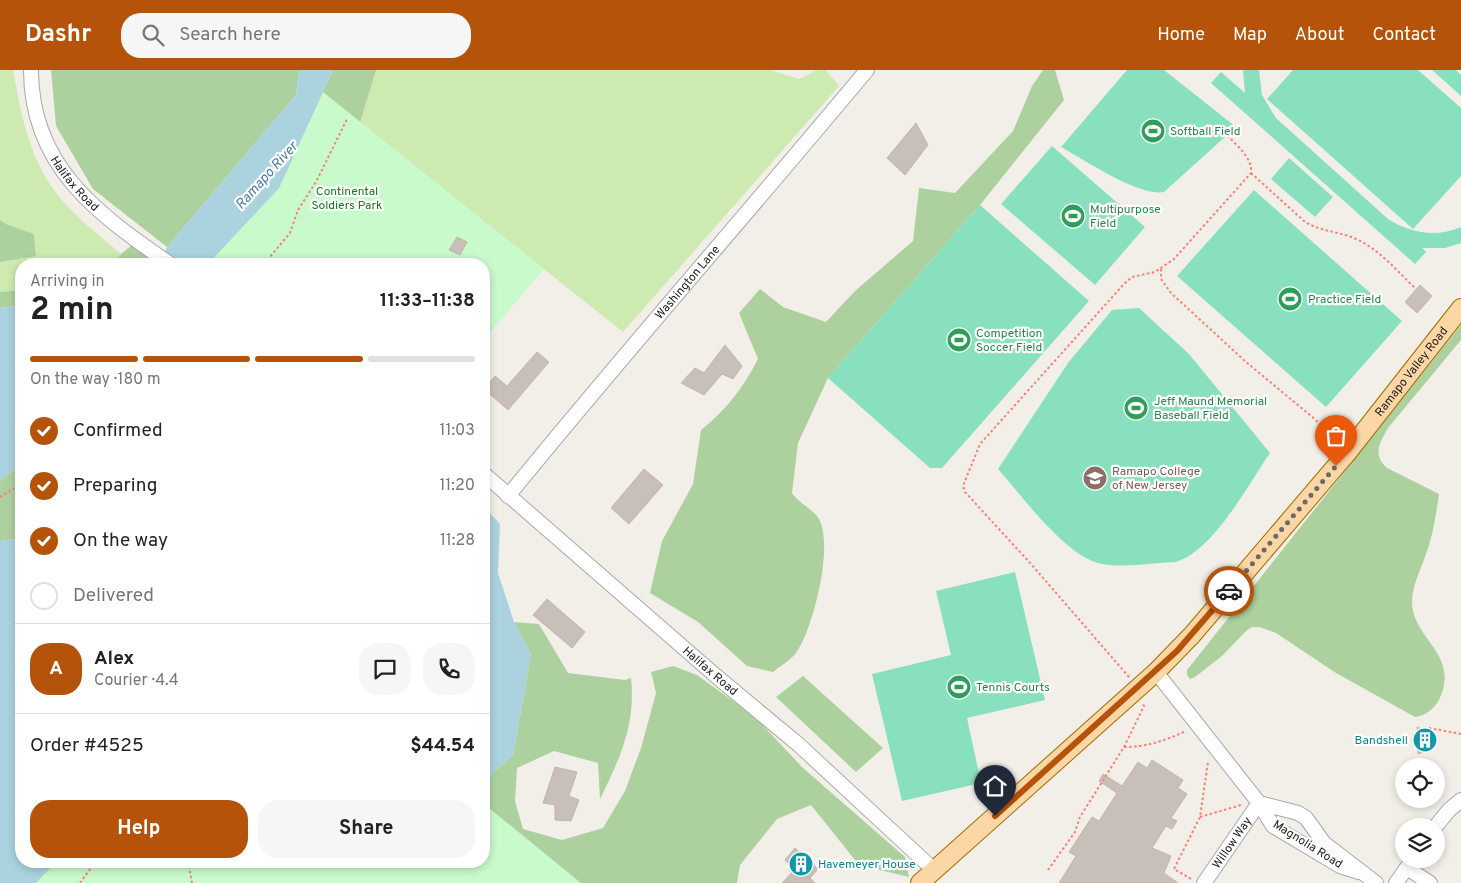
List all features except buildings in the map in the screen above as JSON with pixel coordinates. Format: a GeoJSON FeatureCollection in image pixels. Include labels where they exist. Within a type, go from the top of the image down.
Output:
{"type":"FeatureCollection","features":[{"type":"Feature","properties":{"kind":"main road","name":"Ramapo Valley Road"},"geometry":{"type":"LineString","coordinates":[[920,883],[1156,672],[1192,636],[1348,452],[1461,308]]}},
{"type":"Feature","properties":{"kind":"street","name":"Halifax Road"},"geometry":{"type":"LineString","coordinates":[[31,70],[35,113],[43,138],[63,172],[83,197],[162,258]]}},
{"type":"Feature","properties":{"kind":"street","name":"Washington Lane"},"geometry":{"type":"LineString","coordinates":[[508,496],[609,372],[867,70]]}},
{"type":"Feature","properties":{"kind":"street","name":"Halifax Road"},"geometry":{"type":"LineString","coordinates":[[490,480],[799,745],[935,871]]}},
{"type":"Feature","properties":{"kind":"street","name":"Magnolia Road"},"geometry":{"type":"LineString","coordinates":[[1156,672],[1259,803],[1274,826],[1340,866],[1359,872]]}},
{"type":"Feature","properties":{"kind":"street"},"geometry":{"type":"LineString","coordinates":[[1442,818],[1461,800]]}},
{"type":"Feature","properties":{"kind":"street","name":"Magnolia Road"},"geometry":{"type":"LineString","coordinates":[[1259,803],[1298,813],[1306,818],[1324,844],[1359,872]]}},
{"type":"Feature","properties":{"kind":"street","name":"Willow Way"},"geometry":{"type":"LineString","coordinates":[[1197,881],[1259,803]]}},
{"type":"Feature","properties":{"kind":"street"},"geometry":{"type":"LineString","coordinates":[[1396,883],[1406,868]]}},
{"type":"Feature","properties":{"kind":"street"},"geometry":{"type":"LineString","coordinates":[[1415,868],[1430,883]]}},
{"type":"Feature","properties":{"kind":"street"},"geometry":{"type":"LineString","coordinates":[[1359,872],[1376,883]]}},
{"type":"Feature","properties":{"kind":"path"},"geometry":{"type":"LineString","coordinates":[[268,258],[290,233],[298,210],[316,182],[346,118]]}},
{"type":"Feature","properties":{"kind":"path"},"geometry":{"type":"LineString","coordinates":[[1129,678],[1031,564],[965,492],[963,486],[980,444],[1124,284],[1132,277],[1161,269],[1174,259],[1250,173],[1251,168],[1247,159],[1227,135]]}},
{"type":"Feature","properties":{"kind":"path"},"geometry":{"type":"LineString","coordinates":[[1250,173],[1312,227],[1356,239],[1374,250],[1416,290]]}},
{"type":"Feature","properties":{"kind":"path"},"geometry":{"type":"LineString","coordinates":[[1161,269],[1162,279],[1172,293],[1246,362],[1316,420],[1325,433],[1348,452]]}},
{"type":"Feature","properties":{"kind":"path"},"geometry":{"type":"LineString","coordinates":[[0,497],[15,488]]}},
{"type":"Feature","properties":{"kind":"path"},"geometry":{"type":"LineString","coordinates":[[1048,870],[1075,832],[1080,817],[1124,747],[1144,706]]}},
{"type":"Feature","properties":{"kind":"path"},"geometry":{"type":"LineString","coordinates":[[1429,728],[1461,734]]}},
{"type":"Feature","properties":{"kind":"path"},"geometry":{"type":"LineString","coordinates":[[1124,747],[1141,747],[1157,744],[1184,732]]}},
{"type":"Feature","properties":{"kind":"path"},"geometry":{"type":"LineString","coordinates":[[1197,881],[1174,869],[1200,817],[1208,762]]}},
{"type":"Feature","properties":{"kind":"path"},"geometry":{"type":"LineString","coordinates":[[1200,817],[1242,804]]}},
{"type":"Feature","properties":{"kind":"path"},"geometry":{"type":"LineString","coordinates":[[80,883],[91,868]]}},
{"type":"Feature","properties":{"kind":"path"},"geometry":{"type":"LineString","coordinates":[[189,868],[192,883]]}},
{"type":"Feature","properties":{"kind":"green space"},"geometry":{"type":"Polygon","coordinates":[[[0,70],[13,70],[27,132],[45,176],[69,208],[121,254],[118,258],[24,258],[36,256],[34,234],[0,220],[0,70]]]}},
{"type":"Feature","properties":{"kind":"green space"},"geometry":{"type":"Polygon","coordinates":[[[51,70],[299,70],[296,95],[167,247],[93,189],[56,126],[51,70]]]}},
{"type":"Feature","properties":{"kind":"green space"},"geometry":{"type":"Polygon","coordinates":[[[333,70],[376,70],[360,123],[247,258],[214,258],[279,188],[333,70]]]}},
{"type":"Feature","properties":{"kind":"green space"},"geometry":{"type":"Polygon","coordinates":[[[376,70],[770,70],[799,79],[817,70],[826,70],[839,86],[623,332],[360,123],[376,70]]]}},
{"type":"Feature","properties":{"kind":"green space"},"geometry":{"type":"Polygon","coordinates":[[[1043,70],[1055,70],[1064,100],[980,205],[828,378],[798,443],[792,493],[817,516],[822,528],[824,544],[823,564],[815,606],[803,641],[791,658],[773,672],[747,666],[698,622],[650,593],[662,541],[693,484],[701,430],[733,398],[758,359],[739,313],[760,289],[783,307],[826,322],[855,291],[913,241],[919,188],[955,193],[1013,131],[1032,86],[1043,70]]]}},
{"type":"Feature","properties":{"kind":"green space","name":"Softball Field"},"geometry":{"type":"Polygon","coordinates":[[[1127,70],[1164,70],[1236,127],[1164,192],[1153,192],[1127,183],[1061,147],[1127,70]]]}},
{"type":"Feature","properties":{"kind":"green space"},"geometry":{"type":"Polygon","coordinates":[[[1243,70],[1259,70],[1262,95],[1276,118],[1388,219],[1405,228],[1423,232],[1442,232],[1461,227],[1461,243],[1445,248],[1422,248],[1426,252],[1415,264],[1211,83],[1221,72],[1245,93],[1243,70]]]}},
{"type":"Feature","properties":{"kind":"green space"},"geometry":{"type":"Polygon","coordinates":[[[1293,70],[1418,70],[1461,108],[1461,176],[1413,229],[1267,99],[1293,70]]]}},
{"type":"Feature","properties":{"kind":"green space"},"geometry":{"type":"Polygon","coordinates":[[[1432,70],[1456,70],[1461,75],[1461,96],[1432,70]]]}},
{"type":"Feature","properties":{"kind":"green space","name":"Continental Soldiers Park"},"geometry":{"type":"Polygon","coordinates":[[[323,92],[544,269],[490,332],[490,258],[214,258],[279,188],[323,92]]]}},
{"type":"Feature","properties":{"kind":"green space","name":"Multipurpose Field"},"geometry":{"type":"Polygon","coordinates":[[[1052,146],[1145,227],[1095,285],[1001,204],[1052,146]]]}},
{"type":"Feature","properties":{"kind":"green space"},"geometry":{"type":"Polygon","coordinates":[[[1289,158],[1333,197],[1315,217],[1271,179],[1289,158]]]}},
{"type":"Feature","properties":{"kind":"green space","name":"Practice Field"},"geometry":{"type":"Polygon","coordinates":[[[1254,190],[1402,321],[1326,407],[1177,276],[1254,190]]]}},
{"type":"Feature","properties":{"kind":"green space","name":"Competition Soccer Field"},"geometry":{"type":"Polygon","coordinates":[[[980,205],[1089,301],[942,468],[930,468],[828,378],[980,205]]]}},
{"type":"Feature","properties":{"kind":"green space"},"geometry":{"type":"Polygon","coordinates":[[[0,220],[34,234],[36,256],[0,262],[0,220]]]}},
{"type":"Feature","properties":{"kind":"green space"},"geometry":{"type":"Polygon","coordinates":[[[132,245],[150,258],[118,258],[132,245]]]}},
{"type":"Feature","properties":{"kind":"green space"},"geometry":{"type":"Polygon","coordinates":[[[15,260],[15,291],[0,292],[0,262],[15,260]]]}},
{"type":"Feature","properties":{"kind":"green space"},"geometry":{"type":"Polygon","coordinates":[[[15,291],[15,306],[0,308],[0,292],[15,291]]]}},
{"type":"Feature","properties":{"kind":"green space","name":"Jeff Maund Memorial Baseball Field"},"geometry":{"type":"Polygon","coordinates":[[[1139,308],[1189,354],[1270,453],[1217,531],[1190,555],[1176,562],[1130,565],[1102,564],[1088,559],[1060,538],[998,469],[1068,363],[1112,310],[1139,308]]]}},
{"type":"Feature","properties":{"kind":"green space"},"geometry":{"type":"Polygon","coordinates":[[[1461,325],[1461,340],[1388,428],[1379,448],[1382,463],[1387,468],[1439,494],[1431,540],[1412,596],[1414,615],[1440,659],[1444,670],[1444,684],[1437,703],[1426,714],[1415,717],[1336,673],[1276,633],[1259,627],[1252,627],[1246,631],[1222,656],[1190,679],[1187,675],[1187,670],[1461,325]]]}},
{"type":"Feature","properties":{"kind":"green space"},"geometry":{"type":"Polygon","coordinates":[[[15,470],[15,539],[0,541],[0,481],[15,470]]]}},
{"type":"Feature","properties":{"kind":"green space"},"geometry":{"type":"Polygon","coordinates":[[[15,540],[15,868],[490,868],[490,809],[581,883],[0,883],[0,541],[15,540]]]}},
{"type":"Feature","properties":{"kind":"green space","name":"Tennis Courts"},"geometry":{"type":"Polygon","coordinates":[[[1015,572],[1045,700],[967,718],[981,783],[902,801],[872,674],[951,655],[936,591],[1015,572]]]}},
{"type":"Feature","properties":{"kind":"green space"},"geometry":{"type":"Polygon","coordinates":[[[514,622],[539,624],[568,673],[625,680],[631,678],[632,695],[629,726],[625,741],[600,799],[598,763],[554,751],[517,768],[515,801],[523,829],[562,840],[603,828],[625,791],[641,748],[656,693],[651,672],[673,666],[697,675],[754,716],[803,768],[905,857],[909,877],[859,865],[811,805],[777,819],[740,865],[737,883],[36,883],[50,868],[490,868],[490,776],[513,755],[531,654],[514,622]]]}},
{"type":"Feature","properties":{"kind":"green space"},"geometry":{"type":"Polygon","coordinates":[[[803,676],[883,748],[856,772],[776,697],[803,676]]]}},
{"type":"Feature","properties":{"kind":"water","name":"Ramapo River"},"geometry":{"type":"Polygon","coordinates":[[[299,70],[333,70],[279,188],[214,258],[162,258],[167,247],[296,95],[299,70]]]}},
{"type":"Feature","properties":{"kind":"water"},"geometry":{"type":"Polygon","coordinates":[[[15,306],[15,470],[0,481],[0,308],[15,306]]]}},
{"type":"Feature","properties":{"kind":"water"},"geometry":{"type":"Polygon","coordinates":[[[490,513],[500,524],[498,573],[514,622],[531,654],[513,755],[490,776],[490,513]]]}},
{"type":"Feature","properties":{"kind":"water"},"geometry":{"type":"Polygon","coordinates":[[[15,539],[15,868],[50,868],[36,883],[0,883],[0,541],[15,539]]]}},
{"type":"Feature","properties":{"kind":"way so far"},"geometry":{"type":"LineString","coordinates":[[1229,591],[1336,466]]}},
{"type":"Feature","properties":{"kind":"place","name":"Softball Field"},"geometry":{"type":"Point","coordinates":[1153,131]}},
{"type":"Feature","properties":{"kind":"place","name":"Multipurpose Field"},"geometry":{"type":"Point","coordinates":[1073,216]}},
{"type":"Feature","properties":{"kind":"place","name":"Practice Field"},"geometry":{"type":"Point","coordinates":[1290,299]}},
{"type":"Feature","properties":{"kind":"place","name":"Competition Soccer Field"},"geometry":{"type":"Point","coordinates":[959,340]}},
{"type":"Feature","properties":{"kind":"place","name":"Jeff Maund Memorial Baseball Field"},"geometry":{"type":"Point","coordinates":[1136,408]}},
{"type":"Feature","properties":{"kind":"place","name":"Ramapo College of New Jersey"},"geometry":{"type":"Point","coordinates":[1095,478]}},
{"type":"Feature","properties":{"kind":"place","name":"Tennis Courts"},"geometry":{"type":"Point","coordinates":[959,687]}},
{"type":"Feature","properties":{"kind":"place","name":"Bandshell"},"geometry":{"type":"Point","coordinates":[1425,740]}},
{"type":"Feature","properties":{"kind":"place","name":"Havemeyer House"},"geometry":{"type":"Point","coordinates":[801,864]}},
{"type":"Feature","properties":{"kind":"route"},"geometry":{"type":"LineString","coordinates":[[995,816],[1156,672],[1192,636],[1229,591]]}}]}
